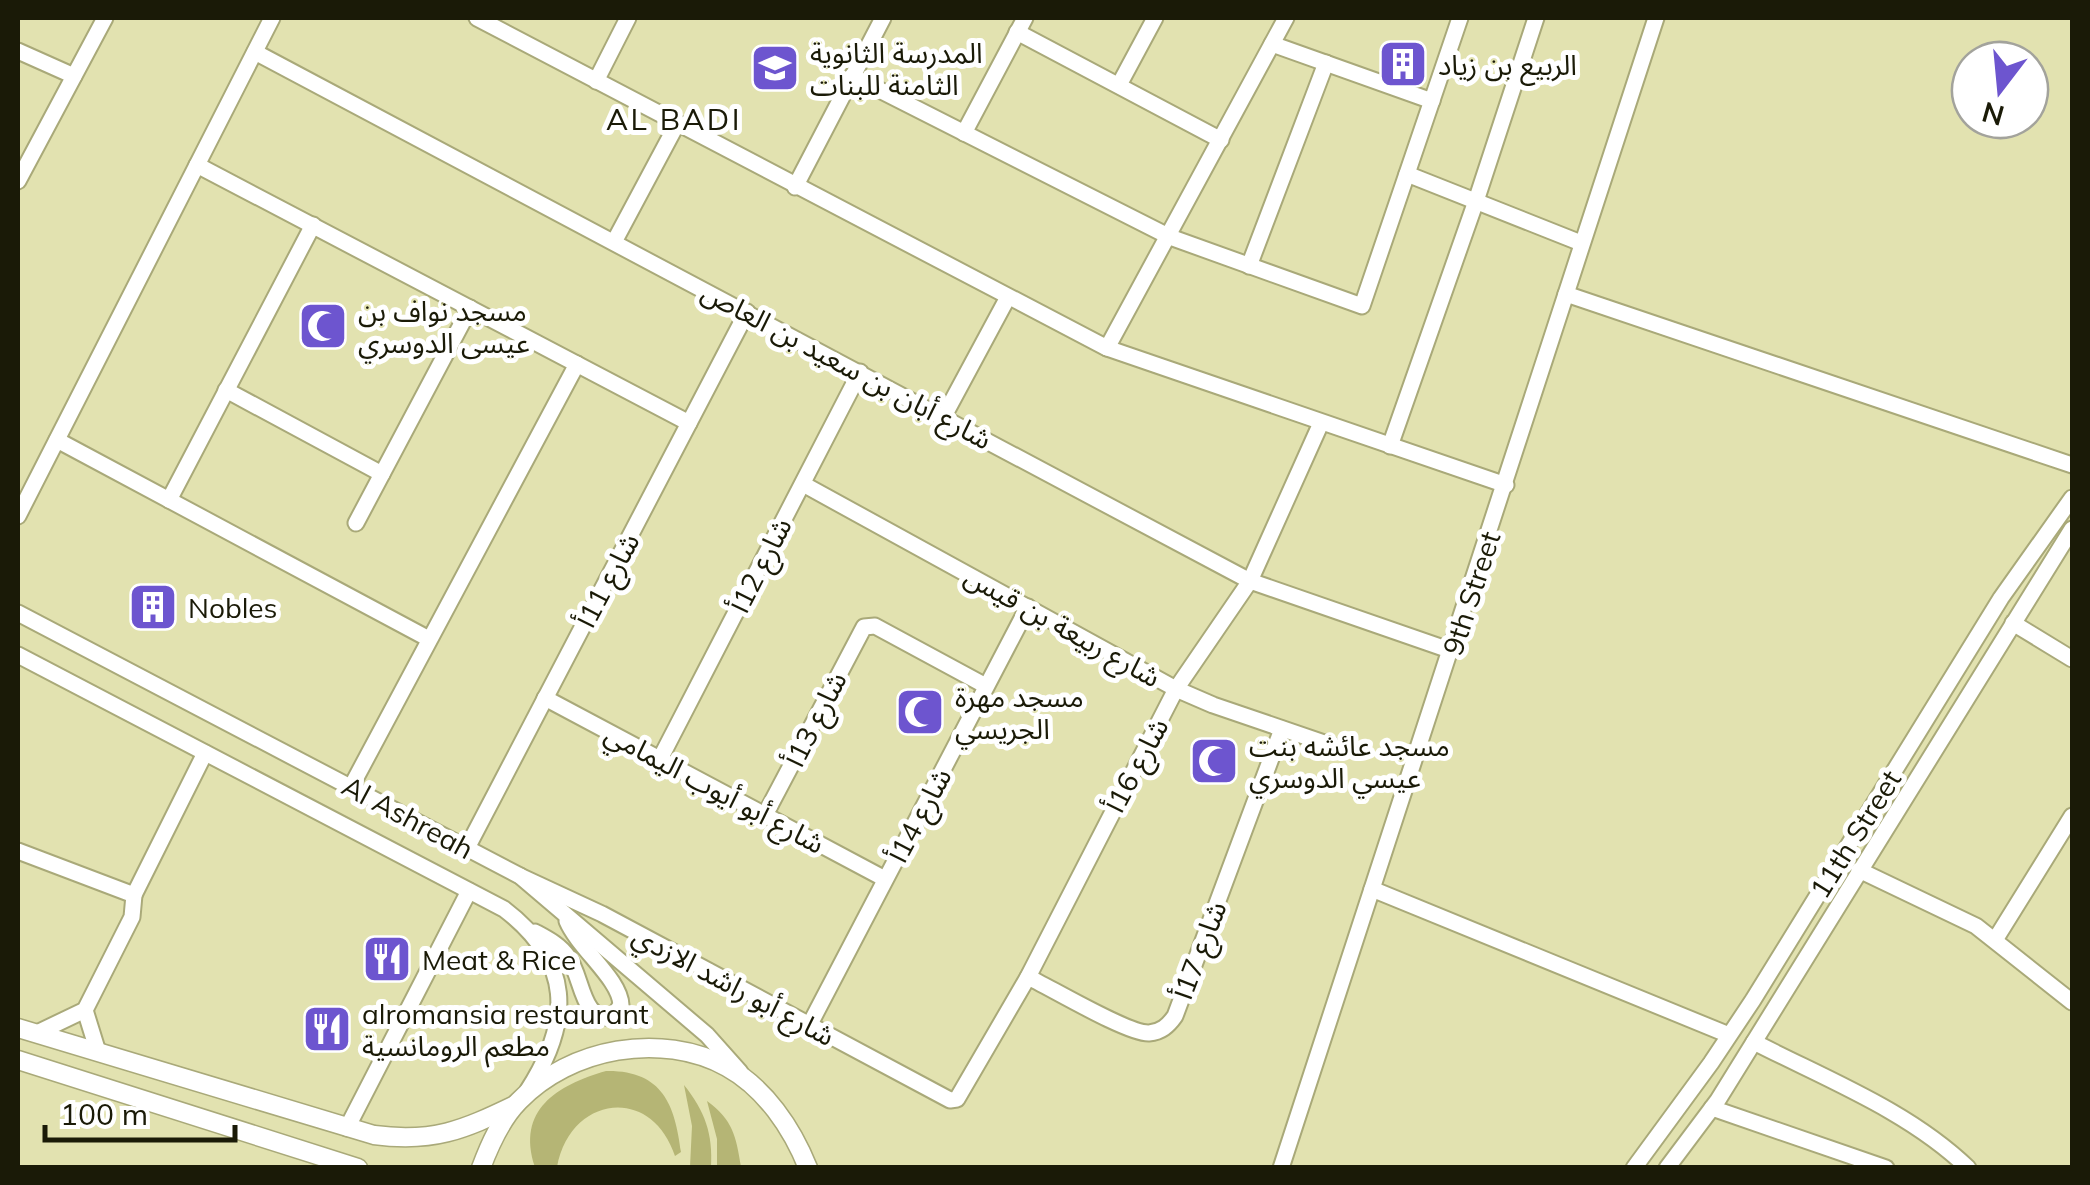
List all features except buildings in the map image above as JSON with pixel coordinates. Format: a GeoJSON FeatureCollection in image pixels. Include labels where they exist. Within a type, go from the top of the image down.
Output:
{"type":"FeatureCollection","features":[{"type":"Feature","properties":{"kind":"main road"},"geometry":{"type":"LineString","coordinates":[[18,1028],[348,1128],[393,1138],[443,1136],[462,1131],[519,1100],[567,1067],[616,1050],[679,1052],[726,1067],[752,1086],[785,1122],[808,1167]]}},
{"type":"Feature","properties":{"kind":"main road"},"geometry":{"type":"LineString","coordinates":[[18,1060],[358,1168]]}},
{"type":"Feature","properties":{"kind":"main road"},"geometry":{"type":"LineString","coordinates":[[480,1168],[489,1146],[519,1100]]}},
{"type":"Feature","properties":{"kind":"main road"},"geometry":{"type":"LineString","coordinates":[[284,1145],[318,1168]]}},
{"type":"Feature","properties":{"kind":"street"},"geometry":{"type":"LineString","coordinates":[[18,181],[105,18]]}},
{"type":"Feature","properties":{"kind":"street"},"geometry":{"type":"LineString","coordinates":[[18,516],[272,18]]}},
{"type":"Feature","properties":{"kind":"street"},"geometry":{"type":"LineString","coordinates":[[477,18],[1108,348],[1506,485]]}},
{"type":"Feature","properties":{"kind":"street"},"geometry":{"type":"LineString","coordinates":[[596,81],[628,18]]}},
{"type":"Feature","properties":{"kind":"street"},"geometry":{"type":"LineString","coordinates":[[795,187],[883,18]]}},
{"type":"Feature","properties":{"kind":"street"},"geometry":{"type":"LineString","coordinates":[[1119,86],[1156,18]]}},
{"type":"Feature","properties":{"kind":"street"},"geometry":{"type":"LineString","coordinates":[[1108,348],[1286,18]]}},
{"type":"Feature","properties":{"kind":"street"},"geometry":{"type":"LineString","coordinates":[[852,76],[1170,237],[1362,306],[1460,18]]}},
{"type":"Feature","properties":{"kind":"street"},"geometry":{"type":"LineString","coordinates":[[1390,446],[1536,18]]}},
{"type":"Feature","properties":{"kind":"street","name":"9th Street"},"geometry":{"type":"LineString","coordinates":[[1282,1168],[1656,18]]}},
{"type":"Feature","properties":{"kind":"street"},"geometry":{"type":"LineString","coordinates":[[964,132],[1021,25],[1119,86],[1221,140]]}},
{"type":"Feature","properties":{"kind":"street"},"geometry":{"type":"LineString","coordinates":[[1272,44],[1432,100]]}},
{"type":"Feature","properties":{"kind":"street"},"geometry":{"type":"LineString","coordinates":[[18,50],[74,76]]}},
{"type":"Feature","properties":{"kind":"street","name":"شارع أبان بن سعيد بن العاص"},"geometry":{"type":"LineString","coordinates":[[255,52],[1250,581],[1452,652]]}},
{"type":"Feature","properties":{"kind":"street"},"geometry":{"type":"LineString","coordinates":[[1249,266],[1326,62]]}},
{"type":"Feature","properties":{"kind":"street"},"geometry":{"type":"LineString","coordinates":[[614,242],[677,124]]}},
{"type":"Feature","properties":{"kind":"street"},"geometry":{"type":"LineString","coordinates":[[198,165],[689,423]]}},
{"type":"Feature","properties":{"kind":"street"},"geometry":{"type":"LineString","coordinates":[[1407,174],[1580,244]]}},
{"type":"Feature","properties":{"kind":"street"},"geometry":{"type":"LineString","coordinates":[[169,500],[313,226]]}},
{"type":"Feature","properties":{"kind":"street"},"geometry":{"type":"LineString","coordinates":[[1566,294],[2072,465]]}},
{"type":"Feature","properties":{"kind":"street"},"geometry":{"type":"LineString","coordinates":[[944,416],[1008,297]]}},
{"type":"Feature","properties":{"kind":"street"},"geometry":{"type":"LineString","coordinates":[[356,523],[470,308]]}},
{"type":"Feature","properties":{"kind":"street","name":"شارع 11أ"},"geometry":{"type":"LineString","coordinates":[[467,848],[747,312]]}},
{"type":"Feature","properties":{"kind":"street"},"geometry":{"type":"LineString","coordinates":[[350,787],[576,364]]}},
{"type":"Feature","properties":{"kind":"street","name":"شارع 12أ"},"geometry":{"type":"LineString","coordinates":[[660,759],[860,372]]}},
{"type":"Feature","properties":{"kind":"street"},"geometry":{"type":"LineString","coordinates":[[226,390],[382,474]]}},
{"type":"Feature","properties":{"kind":"street","name":"شارع 16أ"},"geometry":{"type":"LineString","coordinates":[[946,1098],[957,1100],[963,1094],[1176,688],[1250,581],[1321,423]]}},
{"type":"Feature","properties":{"kind":"street"},"geometry":{"type":"LineString","coordinates":[[57,440],[430,639]]}},
{"type":"Feature","properties":{"kind":"street","name":"شارع ربيعة بن قيس"},"geometry":{"type":"LineString","coordinates":[[803,484],[1176,688],[1333,746]]}},
{"type":"Feature","properties":{"kind":"street","name":"11th Street"},"geometry":{"type":"LineString","coordinates":[[1634,1168],[1729,1034],[2001,598],[2072,498]]}},
{"type":"Feature","properties":{"kind":"street","name":"11th Street"},"geometry":{"type":"LineString","coordinates":[[1667,1168],[1754,1042],[2072,529]]}},
{"type":"Feature","properties":{"kind":"street","name":"شارع 14أ"},"geometry":{"type":"LineString","coordinates":[[810,1024],[1028,607]]}},
{"type":"Feature","properties":{"kind":"street","name":"Al Ashreah"},"geometry":{"type":"LineString","coordinates":[[18,613],[520,876],[706,1035],[752,1086]]}},
{"type":"Feature","properties":{"kind":"street"},"geometry":{"type":"LineString","coordinates":[[2013,623],[2072,659]]}},
{"type":"Feature","properties":{"kind":"street","name":"شارع 13أ"},"geometry":{"type":"LineString","coordinates":[[765,815],[861,629],[875,626],[986,686]]}},
{"type":"Feature","properties":{"kind":"street","name":"Al Ashreah"},"geometry":{"type":"LineString","coordinates":[[18,655],[504,909],[567,954],[592,1013],[599,1018],[613,1017],[621,1006],[619,993],[575,939],[564,914]]}},
{"type":"Feature","properties":{"kind":"street","name":"شارع أبو أيوب اليمامي"},"geometry":{"type":"LineString","coordinates":[[546,698],[885,879]]}},
{"type":"Feature","properties":{"kind":"street","name":"شارع 17أ"},"geometry":{"type":"LineString","coordinates":[[1028,976],[1134,1030],[1154,1032],[1166,1027],[1174,1016],[1282,729]]}},
{"type":"Feature","properties":{"kind":"street"},"geometry":{"type":"LineString","coordinates":[[37,1033],[85,1010],[132,917],[134,896],[204,753]]}},
{"type":"Feature","properties":{"kind":"street"},"geometry":{"type":"LineString","coordinates":[[1994,940],[2072,816]]}},
{"type":"Feature","properties":{"kind":"street"},"geometry":{"type":"LineString","coordinates":[[18,851],[134,896]]}},
{"type":"Feature","properties":{"kind":"street"},"geometry":{"type":"LineString","coordinates":[[1859,870],[1976,926],[2072,1002]]}},
{"type":"Feature","properties":{"kind":"street","name":"شارع أبو راشد الازدي"},"geometry":{"type":"LineString","coordinates":[[520,876],[602,914],[946,1098]]}},
{"type":"Feature","properties":{"kind":"street"},"geometry":{"type":"LineString","coordinates":[[1372,889],[1729,1034]]}},
{"type":"Feature","properties":{"kind":"street"},"geometry":{"type":"LineString","coordinates":[[348,1128],[468,891]]}},
{"type":"Feature","properties":{"kind":"street"},"geometry":{"type":"LineString","coordinates":[[519,1100],[548,1052],[558,1017],[552,966],[532,930]]}},
{"type":"Feature","properties":{"kind":"street"},"geometry":{"type":"LineString","coordinates":[[85,1010],[98,1052]]}},
{"type":"Feature","properties":{"kind":"street"},"geometry":{"type":"LineString","coordinates":[[1754,1042],[1902,1119],[1950,1150],[1968,1168]]}},
{"type":"Feature","properties":{"kind":"street"},"geometry":{"type":"LineString","coordinates":[[1712,1108],[1886,1168]]}},
{"type":"Feature","properties":{"kind":"shaded area"},"geometry":{"type":"Polygon","coordinates":[[[606,1071],[641,1076],[662,1093],[675,1119],[681,1152],[675,1156],[664,1133],[648,1117],[631,1109],[612,1108],[594,1113],[578,1125],[565,1143],[557,1167],[535,1167],[531,1130],[536,1115],[557,1092],[606,1071]]]}},
{"type":"Feature","properties":{"kind":"shaded area"},"geometry":{"type":"Polygon","coordinates":[[[684,1085],[706,1123],[711,1167],[690,1167],[692,1126],[684,1085]]]}},
{"type":"Feature","properties":{"kind":"shaded area"},"geometry":{"type":"Polygon","coordinates":[[[707,1101],[732,1130],[741,1167],[717,1167],[717,1139],[707,1101]]]}},
{"type":"Feature","properties":{"kind":"place","name":"الربيع بن زياد"},"geometry":{"type":"Point","coordinates":[1403,64]}},
{"type":"Feature","properties":{"kind":"place","name":"المدرسة الثانوية الثامنة للبنات"},"geometry":{"type":"Point","coordinates":[775,68]}},
{"type":"Feature","properties":{"kind":"place","name":"مسجد نواف بن عيسى الدوسري"},"geometry":{"type":"Point","coordinates":[323,326]}},
{"type":"Feature","properties":{"kind":"place","name":"Nobles"},"geometry":{"type":"Point","coordinates":[153,607]}},
{"type":"Feature","properties":{"kind":"place","name":"مسجد مهرة الجريسي"},"geometry":{"type":"Point","coordinates":[920,712]}},
{"type":"Feature","properties":{"kind":"place","name":"مسجد عائشه بنت عيسي الدوسري"},"geometry":{"type":"Point","coordinates":[1214,761]}},
{"type":"Feature","properties":{"kind":"place","name":"Meat & Rice"},"geometry":{"type":"Point","coordinates":[387,959]}},
{"type":"Feature","properties":{"kind":"place","name":"alromansia restaurant مطعم الرومانسية"},"geometry":{"type":"Point","coordinates":[327,1029]}},
{"type":"Feature","properties":{"kind":"district","name":"AL BADI"},"geometry":{"type":"Point","coordinates":[674,119]}}]}
